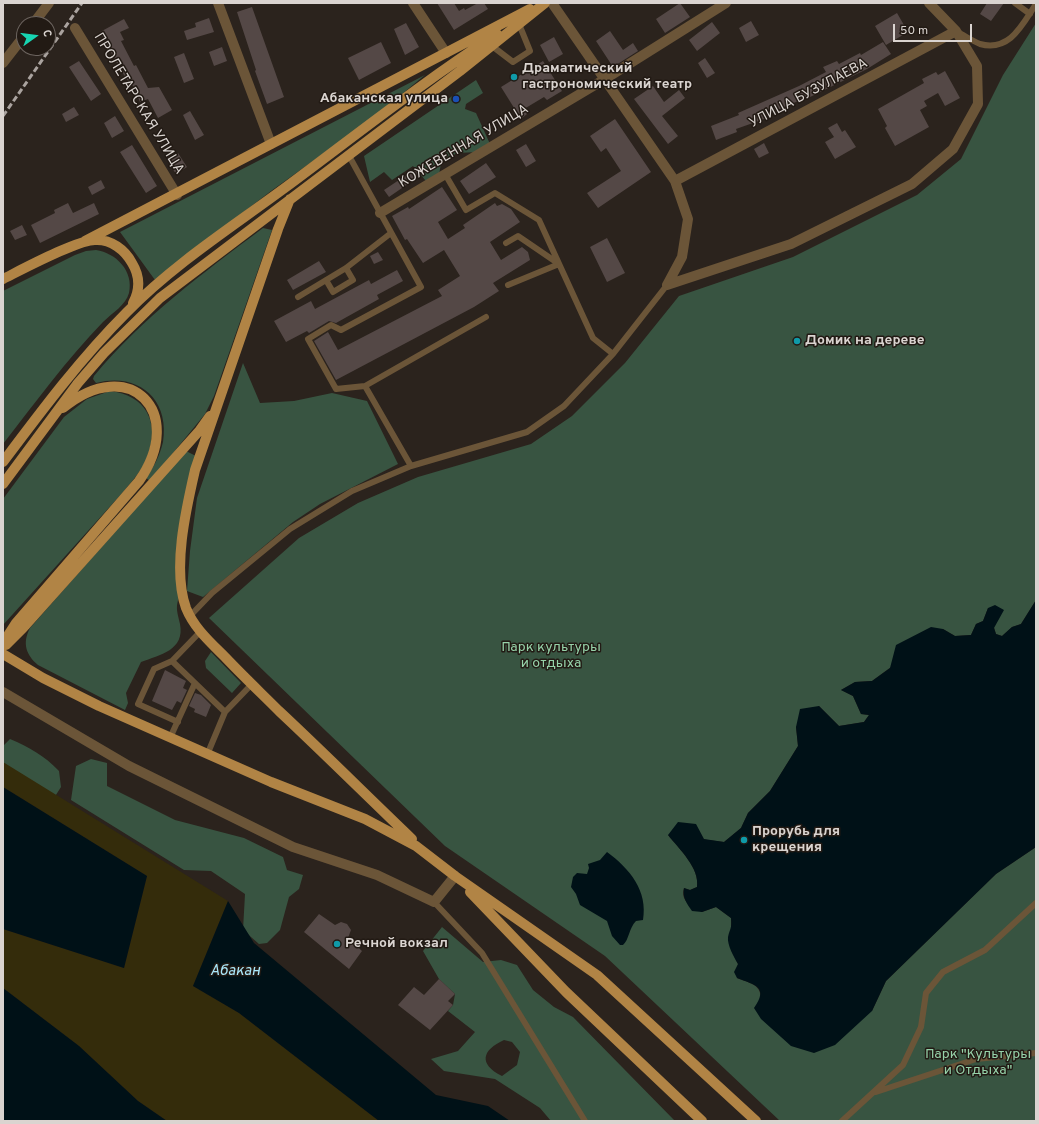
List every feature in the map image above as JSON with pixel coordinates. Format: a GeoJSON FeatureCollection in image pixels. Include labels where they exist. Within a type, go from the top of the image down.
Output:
{"type":"FeatureCollection","features":[{"type":"Feature","properties":{"kind":"main road"},"geometry":{"type":"LineString","coordinates":[[3,278],[85,241],[177,195],[271,144],[544,3]]}},
{"type":"Feature","properties":{"kind":"main road"},"geometry":{"type":"LineString","coordinates":[[3,484],[47,423],[104,353],[155,302],[215,254],[492,46],[544,3]]}},
{"type":"Feature","properties":{"kind":"main road"},"geometry":{"type":"LineString","coordinates":[[3,462],[70,374],[127,312],[152,288],[207,245],[447,67],[544,3]]}},
{"type":"Feature","properties":{"kind":"main road"},"geometry":{"type":"LineString","coordinates":[[290,199],[278,229],[200,454],[186,516],[181,580],[183,598],[190,616],[200,632],[430,856]]}},
{"type":"Feature","properties":{"kind":"main road"},"geometry":{"type":"LineString","coordinates":[[85,241],[106,241],[119,248],[130,259],[137,273],[138,289],[133,303],[127,312]]}},
{"type":"Feature","properties":{"kind":"main road"},"geometry":{"type":"LineString","coordinates":[[3,643],[16,622],[139,481],[150,464],[156,447],[156,422],[152,409],[142,397],[124,387],[109,386],[92,390],[68,404],[47,423]]}},
{"type":"Feature","properties":{"kind":"main road"},"geometry":{"type":"LineString","coordinates":[[3,647],[23,628],[200,430],[219,399]]}},
{"type":"Feature","properties":{"kind":"main road"},"geometry":{"type":"LineString","coordinates":[[3,654],[75,694],[207,755],[371,822],[400,836],[597,975],[756,1121]]}},
{"type":"Feature","properties":{"kind":"main road"},"geometry":{"type":"LineString","coordinates":[[455,876],[566,992],[702,1121]]}},
{"type":"Feature","properties":{"kind":"street"},"geometry":{"type":"LineString","coordinates":[[39,16],[49,3]]}},
{"type":"Feature","properties":{"kind":"street"},"geometry":{"type":"LineString","coordinates":[[218,3],[271,144]]}},
{"type":"Feature","properties":{"kind":"street"},"geometry":{"type":"LineString","coordinates":[[413,3],[446,53]]}},
{"type":"Feature","properties":{"kind":"street"},"geometry":{"type":"LineString","coordinates":[[552,3],[675,181],[688,219],[682,257],[667,285]]}},
{"type":"Feature","properties":{"kind":"street","name":"КОЖЕВЕННАЯ УЛИЦА"},"geometry":{"type":"LineString","coordinates":[[380,213],[605,79],[726,3]]}},
{"type":"Feature","properties":{"kind":"street"},"geometry":{"type":"LineString","coordinates":[[667,285],[791,244],[912,184],[953,149],[978,104],[978,66],[956,31],[929,3]]}},
{"type":"Feature","properties":{"kind":"street","name":"ПРОЛЕТАРСКАЯ УЛИЦА"},"geometry":{"type":"LineString","coordinates":[[75,28],[177,195]]}},
{"type":"Feature","properties":{"kind":"street","name":"УЛИЦА БУЗУЛАЕВА"},"geometry":{"type":"LineString","coordinates":[[675,181],[956,31]]}},
{"type":"Feature","properties":{"kind":"street"},"geometry":{"type":"LineString","coordinates":[[3,63],[16,46]]}},
{"type":"Feature","properties":{"kind":"street"},"geometry":{"type":"LineString","coordinates":[[3,692],[129,766],[293,847],[377,875],[434,902],[455,876]]}},
{"type":"Feature","properties":{"kind":"lane"},"geometry":{"type":"LineString","coordinates":[[1015,3],[1030,14]]}},
{"type":"Feature","properties":{"kind":"lane"},"geometry":{"type":"LineString","coordinates":[[956,31],[980,44],[998,45],[1016,35],[1036,4]]}},
{"type":"Feature","properties":{"kind":"lane"},"geometry":{"type":"LineString","coordinates":[[492,46],[513,62],[530,52],[519,24]]}},
{"type":"Feature","properties":{"kind":"lane"},"geometry":{"type":"LineString","coordinates":[[348,154],[421,287],[341,330],[331,325],[308,339],[336,390],[365,386],[486,316]]}},
{"type":"Feature","properties":{"kind":"lane"},"geometry":{"type":"LineString","coordinates":[[445,174],[466,210],[495,193],[539,220],[593,338],[613,354]]}},
{"type":"Feature","properties":{"kind":"lane"},"geometry":{"type":"LineString","coordinates":[[298,297],[346,268],[391,233]]}},
{"type":"Feature","properties":{"kind":"lane"},"geometry":{"type":"LineString","coordinates":[[506,243],[518,236],[559,264]]}},
{"type":"Feature","properties":{"kind":"lane"},"geometry":{"type":"LineString","coordinates":[[508,285],[559,264]]}},
{"type":"Feature","properties":{"kind":"lane"},"geometry":{"type":"LineString","coordinates":[[326,280],[333,292],[353,280],[346,268]]}},
{"type":"Feature","properties":{"kind":"lane"},"geometry":{"type":"LineString","coordinates":[[190,616],[212,593],[290,529],[352,491],[411,466],[527,432],[564,406],[613,354],[667,285]]}},
{"type":"Feature","properties":{"kind":"lane"},"geometry":{"type":"LineString","coordinates":[[365,386],[411,466]]}},
{"type":"Feature","properties":{"kind":"lane"},"geometry":{"type":"LineString","coordinates":[[178,722],[138,704],[154,669],[172,661],[200,632]]}},
{"type":"Feature","properties":{"kind":"lane"},"geometry":{"type":"LineString","coordinates":[[172,661],[225,712]]}},
{"type":"Feature","properties":{"kind":"lane"},"geometry":{"type":"LineString","coordinates":[[170,738],[195,683]]}},
{"type":"Feature","properties":{"kind":"lane"},"geometry":{"type":"LineString","coordinates":[[207,755],[225,712],[252,684]]}},
{"type":"Feature","properties":{"kind":"lane"},"geometry":{"type":"LineString","coordinates":[[434,902],[482,953],[584,1121]]}},
{"type":"Feature","properties":{"kind":"lane"},"geometry":{"type":"LineString","coordinates":[[842,1121],[903,1065],[921,1027],[926,993],[943,972],[985,950],[1036,904]]}},
{"type":"Feature","properties":{"kind":"lane"},"geometry":{"type":"LineString","coordinates":[[875,1092],[976,1059],[1036,1053]]}},
{"type":"Feature","properties":{"kind":"green space","name":"Парк культуры и отдыха"},"geometry":{"type":"Polygon","coordinates":[[[1036,23],[1036,600],[1021,624],[1012,627],[1002,636],[996,634],[988,608],[983,621],[976,624],[971,635],[955,636],[943,629],[872,681],[855,682],[841,690],[853,696],[861,714],[869,715],[864,722],[839,726],[819,706],[796,727],[798,746],[770,791],[748,813],[741,828],[724,842],[668,835],[688,859],[697,880],[697,887],[690,890],[684,888],[683,893],[685,900],[702,912],[716,907],[731,918],[731,949],[738,964],[737,978],[757,987],[761,999],[872,1011],[886,981],[996,874],[1036,847],[1036,1121],[780,1121],[605,956],[445,846],[209,618],[299,538],[358,503],[418,477],[531,444],[572,416],[625,363],[679,296],[793,257],[917,195],[961,159],[1003,75],[1036,23]]]}},
{"type":"Feature","properties":{"kind":"green space"},"geometry":{"type":"Polygon","coordinates":[[[425,75],[373,118],[271,191],[155,280],[120,232],[425,75]]]}},
{"type":"Feature","properties":{"kind":"green space"},"geometry":{"type":"Polygon","coordinates":[[[476,80],[483,93],[466,104],[465,109],[476,113],[490,144],[478,152],[457,153],[441,163],[439,175],[426,181],[413,166],[392,180],[384,172],[370,182],[364,156],[476,80]]]}},
{"type":"Feature","properties":{"kind":"green space"},"geometry":{"type":"Polygon","coordinates":[[[263,228],[272,230],[214,396],[205,414],[150,481],[146,478],[152,470],[163,442],[164,426],[156,401],[148,392],[137,385],[125,381],[96,383],[93,379],[94,376],[153,315],[196,279],[263,228]]]}},
{"type":"Feature","properties":{"kind":"green space"},"geometry":{"type":"Polygon","coordinates":[[[96,250],[110,255],[122,264],[129,277],[129,293],[122,305],[103,322],[77,351],[3,444],[3,291],[75,255],[86,251],[96,250]]]}},
{"type":"Feature","properties":{"kind":"green space"},"geometry":{"type":"Polygon","coordinates":[[[243,363],[260,403],[294,401],[332,393],[367,401],[398,464],[320,504],[293,522],[203,597],[187,591],[190,551],[197,498],[243,363]]]}},
{"type":"Feature","properties":{"kind":"green space"},"geometry":{"type":"Polygon","coordinates":[[[110,391],[132,398],[141,404],[147,412],[152,431],[151,443],[146,460],[138,474],[124,491],[3,625],[3,499],[64,417],[87,399],[110,391]]]}},
{"type":"Feature","properties":{"kind":"green space"},"geometry":{"type":"Polygon","coordinates":[[[186,451],[196,456],[180,594],[177,603],[181,633],[179,640],[170,650],[141,662],[126,693],[128,703],[125,710],[38,665],[28,653],[26,648],[26,639],[30,628],[186,451]]]}},
{"type":"Feature","properties":{"kind":"green space"},"geometry":{"type":"Polygon","coordinates":[[[211,652],[241,683],[232,693],[206,668],[205,661],[211,652]]]}},
{"type":"Feature","properties":{"kind":"green space"},"geometry":{"type":"Polygon","coordinates":[[[10,739],[36,752],[59,771],[61,787],[54,798],[3,766],[3,746],[10,739]]]}},
{"type":"Feature","properties":{"kind":"green space"},"geometry":{"type":"Polygon","coordinates":[[[91,759],[107,763],[107,786],[175,820],[244,838],[283,857],[287,870],[303,875],[299,889],[289,897],[280,930],[267,943],[259,944],[243,930],[245,894],[211,871],[184,870],[71,800],[76,766],[91,759]]]}},
{"type":"Feature","properties":{"kind":"green space"},"geometry":{"type":"Polygon","coordinates":[[[442,927],[483,962],[501,960],[517,965],[533,990],[554,1007],[573,1017],[675,1121],[551,1121],[540,1108],[495,1079],[444,1071],[431,1059],[458,1051],[475,1032],[448,1011],[453,1005],[455,994],[439,979],[423,951],[442,927]],[[504,1040],[491,1048],[487,1053],[486,1062],[489,1067],[502,1076],[517,1065],[520,1052],[512,1042],[504,1040]]]}},
{"type":"Feature","properties":{"kind":"sand"},"geometry":{"type":"Polygon","coordinates":[[[3,762],[228,901],[193,986],[239,1013],[379,1121],[167,1121],[138,1101],[79,1046],[3,988],[3,929],[124,968],[147,876],[3,787],[3,762]]]}},
{"type":"Feature","properties":{"kind":"water"},"geometry":{"type":"Polygon","coordinates":[[[1036,600],[1036,847],[996,874],[886,981],[872,1011],[835,1045],[814,1053],[791,1046],[761,1019],[754,1008],[760,995],[758,988],[737,978],[734,972],[738,964],[731,951],[728,940],[731,918],[716,907],[702,912],[692,911],[687,903],[684,897],[684,888],[690,890],[697,887],[697,880],[688,859],[668,835],[678,822],[696,824],[704,839],[724,842],[741,828],[748,813],[770,791],[798,746],[796,727],[800,709],[819,706],[839,726],[864,722],[869,715],[861,714],[853,696],[841,690],[855,682],[872,681],[890,668],[896,645],[931,627],[943,629],[955,636],[971,635],[976,624],[983,621],[988,608],[995,605],[1004,610],[994,628],[996,634],[1002,636],[1012,627],[1021,624],[1036,600]]]}},
{"type":"Feature","properties":{"kind":"water"},"geometry":{"type":"Polygon","coordinates":[[[3,787],[147,876],[124,968],[3,929],[3,787]]]}},
{"type":"Feature","properties":{"kind":"water"},"geometry":{"type":"Polygon","coordinates":[[[607,852],[630,873],[640,890],[643,900],[643,920],[636,921],[623,945],[620,945],[612,936],[607,921],[580,905],[576,894],[571,887],[573,877],[577,873],[587,874],[589,868],[588,864],[600,860],[607,852]]]}},
{"type":"Feature","properties":{"kind":"water","name":"Абакан"},"geometry":{"type":"Polygon","coordinates":[[[228,901],[254,943],[436,1095],[488,1106],[510,1121],[379,1121],[239,1013],[193,986],[228,901]]]}},
{"type":"Feature","properties":{"kind":"water"},"geometry":{"type":"Polygon","coordinates":[[[3,988],[79,1046],[138,1101],[167,1121],[3,1121],[3,988]]]}},
{"type":"Feature","properties":{"kind":"building"},"geometry":{"type":"Polygon","coordinates":[[[437,3],[454,3],[459,11],[464,8],[465,10],[478,3],[484,3],[488,9],[454,30],[437,3]]]}},
{"type":"Feature","properties":{"kind":"building"},"geometry":{"type":"Polygon","coordinates":[[[680,3],[690,17],[665,33],[656,19],[680,3]]]}},
{"type":"Feature","properties":{"kind":"building"},"geometry":{"type":"Polygon","coordinates":[[[987,3],[1004,3],[991,21],[980,14],[987,3]]]}},
{"type":"Feature","properties":{"kind":"building"},"geometry":{"type":"Polygon","coordinates":[[[252,7],[284,97],[267,104],[237,12],[252,7]]]}},
{"type":"Feature","properties":{"kind":"building"},"geometry":{"type":"Polygon","coordinates":[[[897,13],[908,32],[886,45],[875,26],[897,13]]]}},
{"type":"Feature","properties":{"kind":"building"},"geometry":{"type":"Polygon","coordinates":[[[209,18],[214,32],[187,40],[184,31],[196,27],[195,23],[209,18]]]}},
{"type":"Feature","properties":{"kind":"building"},"geometry":{"type":"Polygon","coordinates":[[[124,19],[129,28],[120,32],[124,40],[121,41],[134,66],[136,65],[148,88],[159,87],[172,110],[158,118],[148,99],[140,102],[130,80],[128,81],[120,69],[100,32],[124,19]]]}},
{"type":"Feature","properties":{"kind":"building"},"geometry":{"type":"Polygon","coordinates":[[[751,21],[759,35],[746,42],[739,28],[751,21]]]}},
{"type":"Feature","properties":{"kind":"building"},"geometry":{"type":"Polygon","coordinates":[[[712,22],[720,33],[697,51],[689,40],[712,22]]]}},
{"type":"Feature","properties":{"kind":"building"},"geometry":{"type":"Polygon","coordinates":[[[406,23],[419,47],[405,55],[394,29],[406,23]]]}},
{"type":"Feature","properties":{"kind":"building"},"geometry":{"type":"Polygon","coordinates":[[[610,31],[623,50],[633,43],[638,51],[613,67],[596,41],[610,31]]]}},
{"type":"Feature","properties":{"kind":"building"},"geometry":{"type":"Polygon","coordinates":[[[554,37],[563,54],[549,62],[540,45],[554,37]]]}},
{"type":"Feature","properties":{"kind":"building"},"geometry":{"type":"Polygon","coordinates":[[[381,42],[391,63],[359,80],[348,58],[381,42]]]}},
{"type":"Feature","properties":{"kind":"building"},"geometry":{"type":"Polygon","coordinates":[[[883,42],[891,54],[867,69],[806,99],[805,98],[766,115],[767,118],[736,129],[737,132],[716,140],[711,126],[739,115],[738,113],[799,86],[826,72],[823,67],[837,61],[839,64],[860,53],[861,55],[883,42]]]}},
{"type":"Feature","properties":{"kind":"building"},"geometry":{"type":"Polygon","coordinates":[[[222,47],[227,61],[214,66],[209,52],[222,47]]]}},
{"type":"Feature","properties":{"kind":"building"},"geometry":{"type":"Polygon","coordinates":[[[184,53],[194,79],[184,83],[174,57],[184,53]]]}},
{"type":"Feature","properties":{"kind":"building"},"geometry":{"type":"Polygon","coordinates":[[[705,58],[715,73],[707,78],[698,63],[705,58]]]}},
{"type":"Feature","properties":{"kind":"building"},"geometry":{"type":"Polygon","coordinates":[[[79,61],[101,94],[91,101],[69,67],[79,61]]]}},
{"type":"Feature","properties":{"kind":"building"},"geometry":{"type":"Polygon","coordinates":[[[543,61],[562,91],[547,100],[544,97],[524,109],[527,114],[521,119],[501,87],[543,61]]]}},
{"type":"Feature","properties":{"kind":"building"},"geometry":{"type":"Polygon","coordinates":[[[945,71],[960,98],[945,106],[938,93],[924,101],[927,106],[920,110],[929,127],[895,146],[885,128],[887,126],[878,109],[924,83],[922,79],[936,72],[938,75],[945,71]]]}},
{"type":"Feature","properties":{"kind":"building"},"geometry":{"type":"Polygon","coordinates":[[[653,86],[664,102],[679,90],[685,98],[662,116],[678,136],[668,144],[634,99],[653,86]]]}},
{"type":"Feature","properties":{"kind":"building"},"geometry":{"type":"Polygon","coordinates":[[[74,107],[79,115],[66,122],[62,114],[74,107]]]}},
{"type":"Feature","properties":{"kind":"building"},"geometry":{"type":"Polygon","coordinates":[[[190,111],[204,135],[195,140],[183,115],[190,111]]]}},
{"type":"Feature","properties":{"kind":"building"},"geometry":{"type":"Polygon","coordinates":[[[115,116],[124,131],[112,138],[104,123],[115,116]]]}},
{"type":"Feature","properties":{"kind":"building"},"geometry":{"type":"Polygon","coordinates":[[[615,119],[651,172],[598,208],[587,193],[621,171],[606,148],[601,152],[590,136],[615,119]]]}},
{"type":"Feature","properties":{"kind":"building"},"geometry":{"type":"Polygon","coordinates":[[[837,123],[842,132],[845,130],[856,147],[835,159],[825,142],[834,137],[828,128],[837,123]]]}},
{"type":"Feature","properties":{"kind":"building"},"geometry":{"type":"Polygon","coordinates":[[[764,143],[769,153],[759,158],[754,149],[764,143]]]}},
{"type":"Feature","properties":{"kind":"building"},"geometry":{"type":"Polygon","coordinates":[[[526,144],[536,161],[526,167],[516,150],[526,144]]]}},
{"type":"Feature","properties":{"kind":"building"},"geometry":{"type":"Polygon","coordinates":[[[132,145],[157,186],[146,193],[120,152],[132,145]]]}},
{"type":"Feature","properties":{"kind":"building"},"geometry":{"type":"Polygon","coordinates":[[[178,153],[187,167],[176,174],[167,160],[178,153]]]}},
{"type":"Feature","properties":{"kind":"building"},"geometry":{"type":"Polygon","coordinates":[[[486,163],[496,177],[469,194],[460,181],[486,163]]]}},
{"type":"Feature","properties":{"kind":"building"},"geometry":{"type":"Polygon","coordinates":[[[420,166],[425,172],[389,197],[384,190],[420,166]]]}},
{"type":"Feature","properties":{"kind":"building"},"geometry":{"type":"Polygon","coordinates":[[[101,180],[105,188],[92,195],[88,187],[101,180]]]}},
{"type":"Feature","properties":{"kind":"building"},"geometry":{"type":"Polygon","coordinates":[[[442,187],[457,210],[438,222],[448,239],[465,228],[463,225],[495,203],[497,206],[502,204],[511,209],[520,222],[490,242],[501,260],[522,247],[528,252],[530,260],[493,283],[499,291],[474,307],[336,380],[314,341],[328,332],[338,350],[442,296],[438,290],[460,276],[444,250],[423,263],[407,239],[405,240],[392,216],[408,207],[409,209],[442,187]]]}},
{"type":"Feature","properties":{"kind":"building"},"geometry":{"type":"Polygon","coordinates":[[[68,203],[73,213],[94,203],[99,214],[40,243],[31,225],[55,213],[54,210],[68,203]]]}},
{"type":"Feature","properties":{"kind":"building"},"geometry":{"type":"Polygon","coordinates":[[[22,225],[27,235],[15,240],[10,231],[22,225]]]}},
{"type":"Feature","properties":{"kind":"building"},"geometry":{"type":"Polygon","coordinates":[[[607,238],[625,273],[607,282],[590,247],[607,238]]]}},
{"type":"Feature","properties":{"kind":"building"},"geometry":{"type":"Polygon","coordinates":[[[378,252],[383,260],[374,264],[370,256],[378,252]]]}},
{"type":"Feature","properties":{"kind":"building"},"geometry":{"type":"Polygon","coordinates":[[[319,261],[326,272],[293,290],[287,280],[319,261]]]}},
{"type":"Feature","properties":{"kind":"building"},"geometry":{"type":"Polygon","coordinates":[[[397,270],[403,281],[377,295],[379,299],[336,323],[329,321],[309,333],[307,331],[286,342],[274,321],[311,301],[315,309],[369,280],[371,284],[397,270]]]}},
{"type":"Feature","properties":{"kind":"building"},"geometry":{"type":"Polygon","coordinates":[[[165,670],[186,681],[183,688],[187,690],[181,703],[177,701],[172,710],[152,701],[165,670]]]}},
{"type":"Feature","properties":{"kind":"building"},"geometry":{"type":"Polygon","coordinates":[[[195,693],[201,695],[211,705],[206,717],[194,712],[195,709],[189,706],[195,693]]]}},
{"type":"Feature","properties":{"kind":"building","name":"Речной вокзал"},"geometry":{"type":"Polygon","coordinates":[[[319,914],[335,925],[341,922],[347,924],[351,930],[348,938],[362,951],[349,969],[304,932],[319,914]]]}},
{"type":"Feature","properties":{"kind":"building"},"geometry":{"type":"Polygon","coordinates":[[[439,979],[455,994],[448,1001],[453,1005],[430,1030],[398,1005],[414,987],[424,995],[439,979]]]}},
{"type":"Feature","properties":{"kind":"railway"},"geometry":{"type":"LineString","coordinates":[[3,116],[82,3]]}},
{"type":"Feature","properties":{"kind":"place","name":"Драматический гастрономический театр"},"geometry":{"type":"Point","coordinates":[514,77]}},
{"type":"Feature","properties":{"kind":"place","name":"Абаканская улица"},"geometry":{"type":"Point","coordinates":[456,99]}},
{"type":"Feature","properties":{"kind":"place","name":"Домик на дереве"},"geometry":{"type":"Point","coordinates":[797,341]}},
{"type":"Feature","properties":{"kind":"place","name":"Прорубь для крещения"},"geometry":{"type":"Point","coordinates":[744,840]}},
{"type":"Feature","properties":{"kind":"place","name":"Речной вокзал"},"geometry":{"type":"Point","coordinates":[337,944]}},
{"type":"Feature","properties":{"kind":"park label","name":"Парк \"Культуры и Отдыха\""},"geometry":{"type":"Point","coordinates":[978,1064]}}]}
